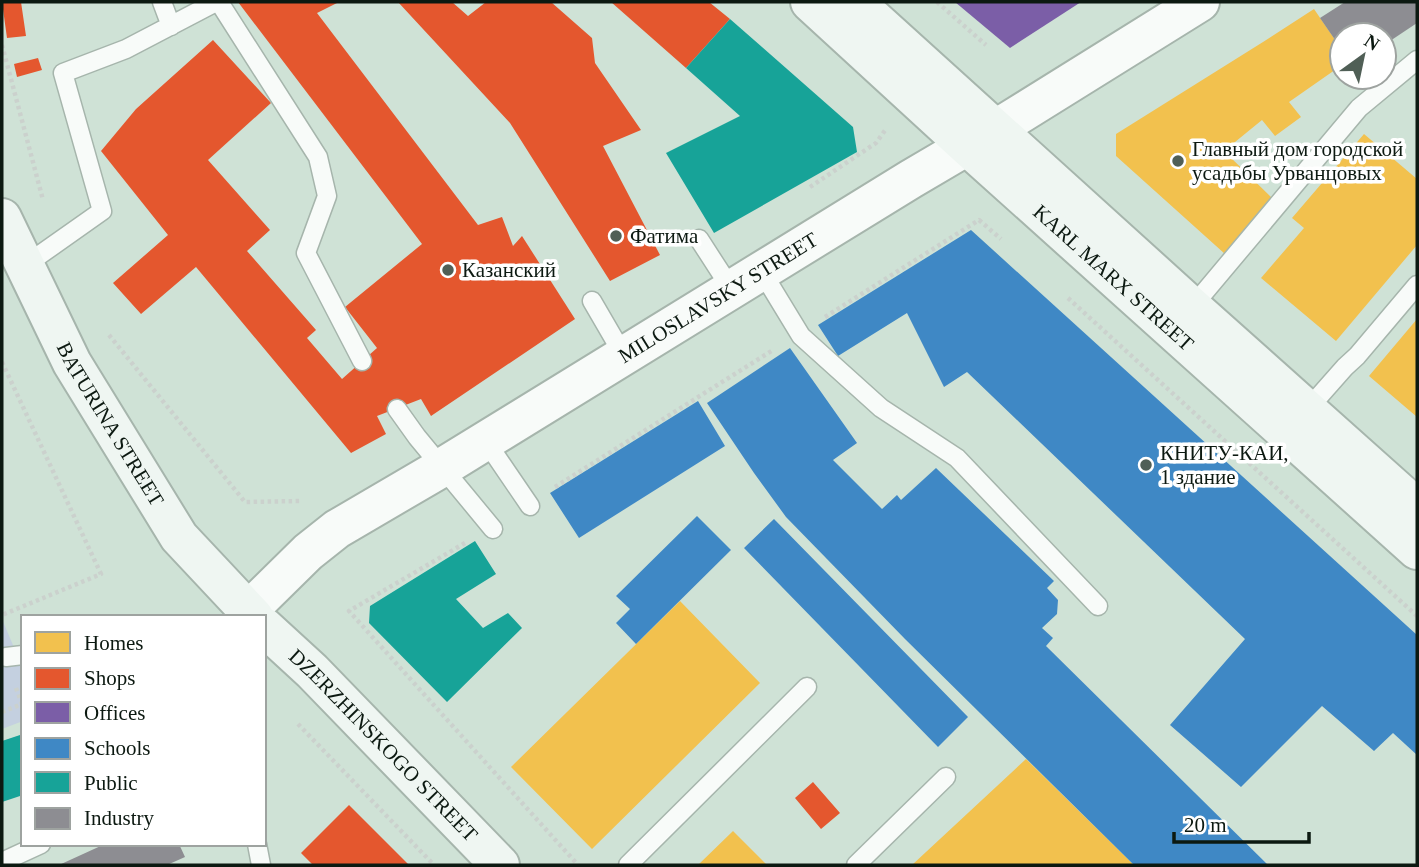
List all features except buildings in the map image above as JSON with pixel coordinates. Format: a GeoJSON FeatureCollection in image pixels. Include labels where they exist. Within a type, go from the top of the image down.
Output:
{"type":"FeatureCollection","features":[{"type":"Feature","properties":{"kind":"main road","name":"KARL MARX STREET"},"geometry":{"type":"LineString","coordinates":[[810,2],[1192,307],[1417,508]]}},
{"type":"Feature","properties":{"kind":"main road","name":"KARL MARX STREET"},"geometry":{"type":"LineString","coordinates":[[855,2],[982,138],[1417,550]]}},
{"type":"Feature","properties":{"kind":"main road","name":"BATURINA STREET"},"geometry":{"type":"LineString","coordinates":[[2,218],[72,363],[179,537],[245,615]]}},
{"type":"Feature","properties":{"kind":"main road","name":"DZERZHINSKOGO STREET"},"geometry":{"type":"LineString","coordinates":[[266,633],[313,671],[500,865]]}},
{"type":"Feature","properties":{"kind":"street","name":"MILOSLAVSKY STREET"},"geometry":{"type":"LineString","coordinates":[[251,615],[308,552],[337,529],[982,138],[1200,2]]}},
{"type":"Feature","properties":{"kind":"lane"},"geometry":{"type":"LineString","coordinates":[[162,2],[171,26]]}},
{"type":"Feature","properties":{"kind":"lane"},"geometry":{"type":"LineString","coordinates":[[24,266],[103,211],[63,73],[126,49],[218,2],[318,157],[327,196],[306,253],[362,361]]}},
{"type":"Feature","properties":{"kind":"lane"},"geometry":{"type":"LineString","coordinates":[[1192,307],[1359,108],[1417,60]]}},
{"type":"Feature","properties":{"kind":"lane"},"geometry":{"type":"LineString","coordinates":[[699,239],[881,408],[957,458],[1098,606]]}},
{"type":"Feature","properties":{"kind":"lane"},"geometry":{"type":"LineString","coordinates":[[1307,410],[1417,285]]}},
{"type":"Feature","properties":{"kind":"lane"},"geometry":{"type":"LineString","coordinates":[[592,301],[624,356]]}},
{"type":"Feature","properties":{"kind":"lane"},"geometry":{"type":"LineString","coordinates":[[397,409],[492,528]]}},
{"type":"Feature","properties":{"kind":"lane"},"geometry":{"type":"LineString","coordinates":[[485,440],[529,505]]}},
{"type":"Feature","properties":{"kind":"lane"},"geometry":{"type":"LineString","coordinates":[[628,865],[807,687]]}},
{"type":"Feature","properties":{"kind":"lane"},"geometry":{"type":"LineString","coordinates":[[856,865],[946,777]]}},
{"type":"Feature","properties":{"kind":"lane"},"geometry":{"type":"LineString","coordinates":[[2,862],[37,846]]}},
{"type":"Feature","properties":{"kind":"lane"},"geometry":{"type":"LineString","coordinates":[[257,846],[261,865]]}},
{"type":"Feature","properties":{"kind":"path"},"geometry":{"type":"LineString","coordinates":[[937,2],[986,46]]}},
{"type":"Feature","properties":{"kind":"path"},"geometry":{"type":"LineString","coordinates":[[2,45],[55,244]]}},
{"type":"Feature","properties":{"kind":"path"},"geometry":{"type":"LineString","coordinates":[[529,505],[979,220],[1011,247]]}},
{"type":"Feature","properties":{"kind":"path"},"geometry":{"type":"LineString","coordinates":[[1062,293],[1417,616]]}},
{"type":"Feature","properties":{"kind":"path"},"geometry":{"type":"LineString","coordinates":[[105,330],[245,502]]}},
{"type":"Feature","properties":{"kind":"path"},"geometry":{"type":"LineString","coordinates":[[2,362],[101,574],[2,615]]}},
{"type":"Feature","properties":{"kind":"path"},"geometry":{"type":"LineString","coordinates":[[492,528],[349,611],[578,865]]}},
{"type":"Feature","properties":{"kind":"path"},"geometry":{"type":"LineString","coordinates":[[2,712],[21,705]]}},
{"type":"Feature","properties":{"kind":"path"},"geometry":{"type":"LineString","coordinates":[[298,724],[434,865]]}},
{"type":"Feature","properties":{"kind":"shaded area"},"geometry":{"type":"Polygon","coordinates":[[[2,619],[21,664],[21,722],[2,729],[2,619]]]}},
{"type":"Feature","properties":{"kind":"place","name":"Главный дом городской усадьбы Урванцовых"},"geometry":{"type":"Point","coordinates":[1178,161]}},
{"type":"Feature","properties":{"kind":"place","name":"Фатима"},"geometry":{"type":"Point","coordinates":[616,236]}},
{"type":"Feature","properties":{"kind":"place","name":"Казанский"},"geometry":{"type":"Point","coordinates":[448,270]}},
{"type":"Feature","properties":{"kind":"place","name":"КНИТУ-КАИ, 1 здание"},"geometry":{"type":"Point","coordinates":[1146,465]}}]}
